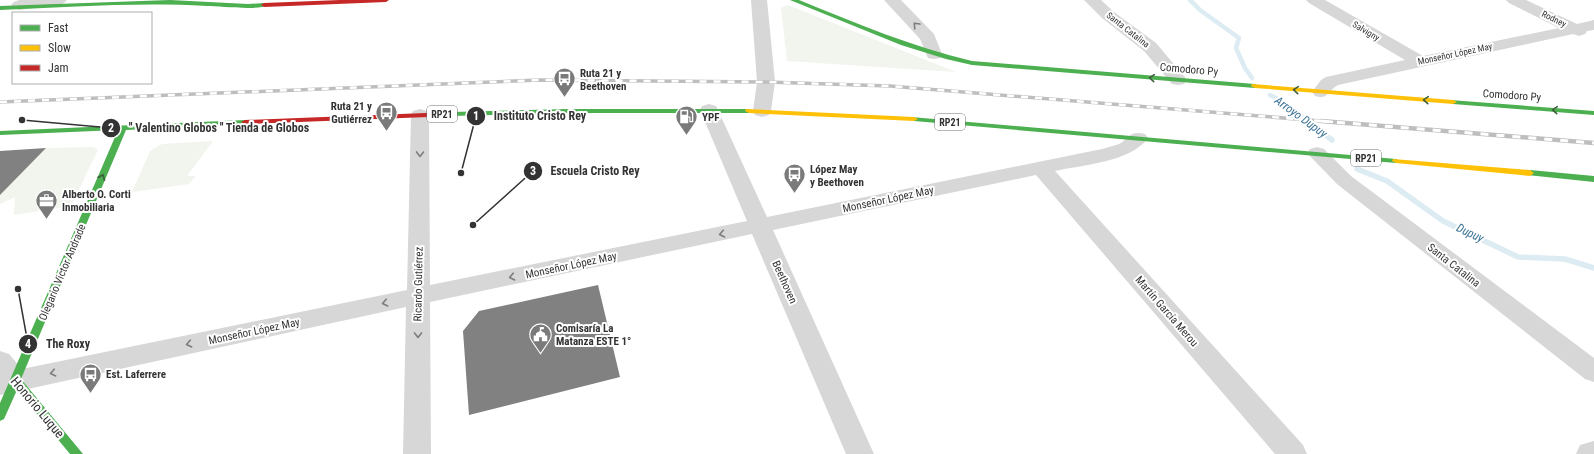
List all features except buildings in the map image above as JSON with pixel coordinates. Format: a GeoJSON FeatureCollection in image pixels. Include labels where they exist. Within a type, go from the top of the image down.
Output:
{"type":"FeatureCollection","features":[{"type":"Feature","properties":{"kind":"main road"},"geometry":{"type":"LineString","coordinates":[[0,8],[187,1],[248,6],[386,0]]}},
{"type":"Feature","properties":{"kind":"main road","name":"Comodoro Py"},"geometry":{"type":"LineString","coordinates":[[793,0],[902,43],[955,61],[1321,92],[1594,113]]}},
{"type":"Feature","properties":{"kind":"main road","name":"RP21"},"geometry":{"type":"LineString","coordinates":[[0,133],[420,115],[563,111],[762,111],[918,119],[1594,179]]}},
{"type":"Feature","properties":{"kind":"main road","name":"Olegario Victor Andrade"},"geometry":{"type":"LineString","coordinates":[[0,416],[8,383],[123,127]]}},
{"type":"Feature","properties":{"kind":"main road","name":"Honorio Luque"},"geometry":{"type":"LineString","coordinates":[[8,383],[77,454]]}},
{"type":"Feature","properties":{"kind":"street"},"geometry":{"type":"LineString","coordinates":[[0,8],[59,0]]}},
{"type":"Feature","properties":{"kind":"street"},"geometry":{"type":"LineString","coordinates":[[759,0],[766,82],[762,111]]}},
{"type":"Feature","properties":{"kind":"street"},"geometry":{"type":"LineString","coordinates":[[892,0],[928,38],[934,54]]}},
{"type":"Feature","properties":{"kind":"street","name":"Santa Catalina"},"geometry":{"type":"LineString","coordinates":[[1092,0],[1108,15],[1150,47],[1178,80]]}},
{"type":"Feature","properties":{"kind":"street","name":"Salvigny"},"geometry":{"type":"LineString","coordinates":[[1314,0],[1418,61]]}},
{"type":"Feature","properties":{"kind":"street","name":"Rodney"},"geometry":{"type":"LineString","coordinates":[[1514,0],[1594,39]]}},
{"type":"Feature","properties":{"kind":"street","name":"Monseñor López May"},"geometry":{"type":"LineString","coordinates":[[1321,92],[1327,84],[1332,81],[1418,61],[1594,25]]}},
{"type":"Feature","properties":{"kind":"street","name":"Beethoven"},"geometry":{"type":"LineString","coordinates":[[709,110],[860,454]]}},
{"type":"Feature","properties":{"kind":"street","name":"Ricardo Gutiérrez"},"geometry":{"type":"LineString","coordinates":[[417,454],[420,115]]}},
{"type":"Feature","properties":{"kind":"street","name":"Monseñor López May"},"geometry":{"type":"LineString","coordinates":[[8,383],[418,296],[1106,154],[1126,148],[1138,138]]}},
{"type":"Feature","properties":{"kind":"street","name":"Santa Catalina"},"geometry":{"type":"LineString","coordinates":[[1317,154],[1344,180],[1594,372]]}},
{"type":"Feature","properties":{"kind":"street","name":"Martín García Merou"},"geometry":{"type":"LineString","coordinates":[[1040,167],[1294,454]]}},
{"type":"Feature","properties":{"kind":"street","name":"Honorio Luque"},"geometry":{"type":"LineString","coordinates":[[0,361],[8,383]]}},
{"type":"Feature","properties":{"kind":"street"},"geometry":{"type":"LineString","coordinates":[[1590,454],[1594,453]]}},
{"type":"Feature","properties":{"kind":"shaded area"},"geometry":{"type":"Polygon","coordinates":[[[788,5],[956,72],[787,61],[781,8],[788,5]]]}},
{"type":"Feature","properties":{"kind":"shaded area"},"geometry":{"type":"Polygon","coordinates":[[[213,141],[187,176],[196,176],[189,184],[132,192],[150,151],[162,144],[213,141]]]}},
{"type":"Feature","properties":{"kind":"shaded area"},"geometry":{"type":"Polygon","coordinates":[[[94,147],[98,150],[71,206],[14,215],[15,197],[0,204],[0,193],[46,148],[94,147]]]}},
{"type":"Feature","properties":{"kind":"waterway","name":"Arroyo Dupuy"},"geometry":{"type":"LineString","coordinates":[[1190,0],[1200,10],[1239,38],[1236,48],[1245,68],[1252,78]]}},
{"type":"Feature","properties":{"kind":"waterway","name":"Arroyo Dupuy"},"geometry":{"type":"LineString","coordinates":[[1270,95],[1284,102],[1309,122]]}},
{"type":"Feature","properties":{"kind":"waterway","name":"Arroyo Dupuy"},"geometry":{"type":"LineString","coordinates":[[1308,121],[1332,140]]}},
{"type":"Feature","properties":{"kind":"waterway","name":"Dupuy"},"geometry":{"type":"LineString","coordinates":[[1357,169],[1387,181],[1443,221],[1518,257],[1565,259],[1594,268]]}},
{"type":"Feature","properties":{"kind":"railway"},"geometry":{"type":"LineString","coordinates":[[0,102],[540,80],[766,82],[890,86],[1333,122]]}},
{"type":"Feature","properties":{"kind":"railway"},"geometry":{"type":"LineString","coordinates":[[1321,121],[1594,143]]}},
{"type":"Feature","properties":{"kind":"traffic: fast"},"geometry":{"type":"LineString","coordinates":[[793,0],[903,44],[949,58],[972,63],[1255,86]]}},
{"type":"Feature","properties":{"kind":"traffic: fast"},"geometry":{"type":"LineString","coordinates":[[0,8],[170,2],[248,6],[264,5]]}},
{"type":"Feature","properties":{"kind":"traffic: fast"},"geometry":{"type":"LineString","coordinates":[[1453,102],[1594,113]]}},
{"type":"Feature","properties":{"kind":"traffic: fast"},"geometry":{"type":"LineString","coordinates":[[451,114],[567,111],[749,111]]}},
{"type":"Feature","properties":{"kind":"traffic: fast"},"geometry":{"type":"LineString","coordinates":[[914,119],[1396,161]]}},
{"type":"Feature","properties":{"kind":"traffic: fast"},"geometry":{"type":"LineString","coordinates":[[0,133],[245,122]]}},
{"type":"Feature","properties":{"kind":"traffic: fast"},"geometry":{"type":"LineString","coordinates":[[0,416],[123,127]]}},
{"type":"Feature","properties":{"kind":"traffic: fast"},"geometry":{"type":"LineString","coordinates":[[1530,173],[1594,179]]}},
{"type":"Feature","properties":{"kind":"traffic: fast"},"geometry":{"type":"LineString","coordinates":[[16,381],[77,454]]}},
{"type":"Feature","properties":{"kind":"traffic: slow"},"geometry":{"type":"LineString","coordinates":[[1255,86],[1453,102]]}},
{"type":"Feature","properties":{"kind":"traffic: slow"},"geometry":{"type":"LineString","coordinates":[[749,111],[914,119]]}},
{"type":"Feature","properties":{"kind":"traffic: slow"},"geometry":{"type":"LineString","coordinates":[[1396,161],[1530,173]]}},
{"type":"Feature","properties":{"kind":"traffic: jam"},"geometry":{"type":"LineString","coordinates":[[264,5],[386,0]]}},
{"type":"Feature","properties":{"kind":"traffic: jam"},"geometry":{"type":"LineString","coordinates":[[245,122],[451,114]]}},
{"type":"Feature","properties":{"kind":"place","name":"Ruta 21 y Beethoven"},"geometry":{"type":"Point","coordinates":[565,98]}},
{"type":"Feature","properties":{"kind":"place","name":"'' Valentino Globos '' Tienda de Globos"},"geometry":{"type":"Point","coordinates":[22,120]}},
{"type":"Feature","properties":{"kind":"place","name":"Ruta 21 y Gutiérrez"},"geometry":{"type":"Point","coordinates":[387,132]}},
{"type":"Feature","properties":{"kind":"place","name":"YPF"},"geometry":{"type":"Point","coordinates":[687,136]}},
{"type":"Feature","properties":{"kind":"place","name":"Instituto Cristo Rey"},"geometry":{"type":"Point","coordinates":[461,173]}},
{"type":"Feature","properties":{"kind":"place","name":"López May y Beethoven"},"geometry":{"type":"Point","coordinates":[794,194]}},
{"type":"Feature","properties":{"kind":"place","name":"Alberto O. Corti Inmobiliaria"},"geometry":{"type":"Point","coordinates":[46,220]}},
{"type":"Feature","properties":{"kind":"place","name":"Escuela Cristo Rey"},"geometry":{"type":"Point","coordinates":[473,225]}},
{"type":"Feature","properties":{"kind":"place","name":"The Roxy"},"geometry":{"type":"Point","coordinates":[18,289]}},
{"type":"Feature","properties":{"kind":"place","name":"Comisaría La Matanza ESTE 1°"},"geometry":{"type":"Point","coordinates":[540,354]}},
{"type":"Feature","properties":{"kind":"place","name":"Est. Laferrere"},"geometry":{"type":"Point","coordinates":[91,394]}}]}
